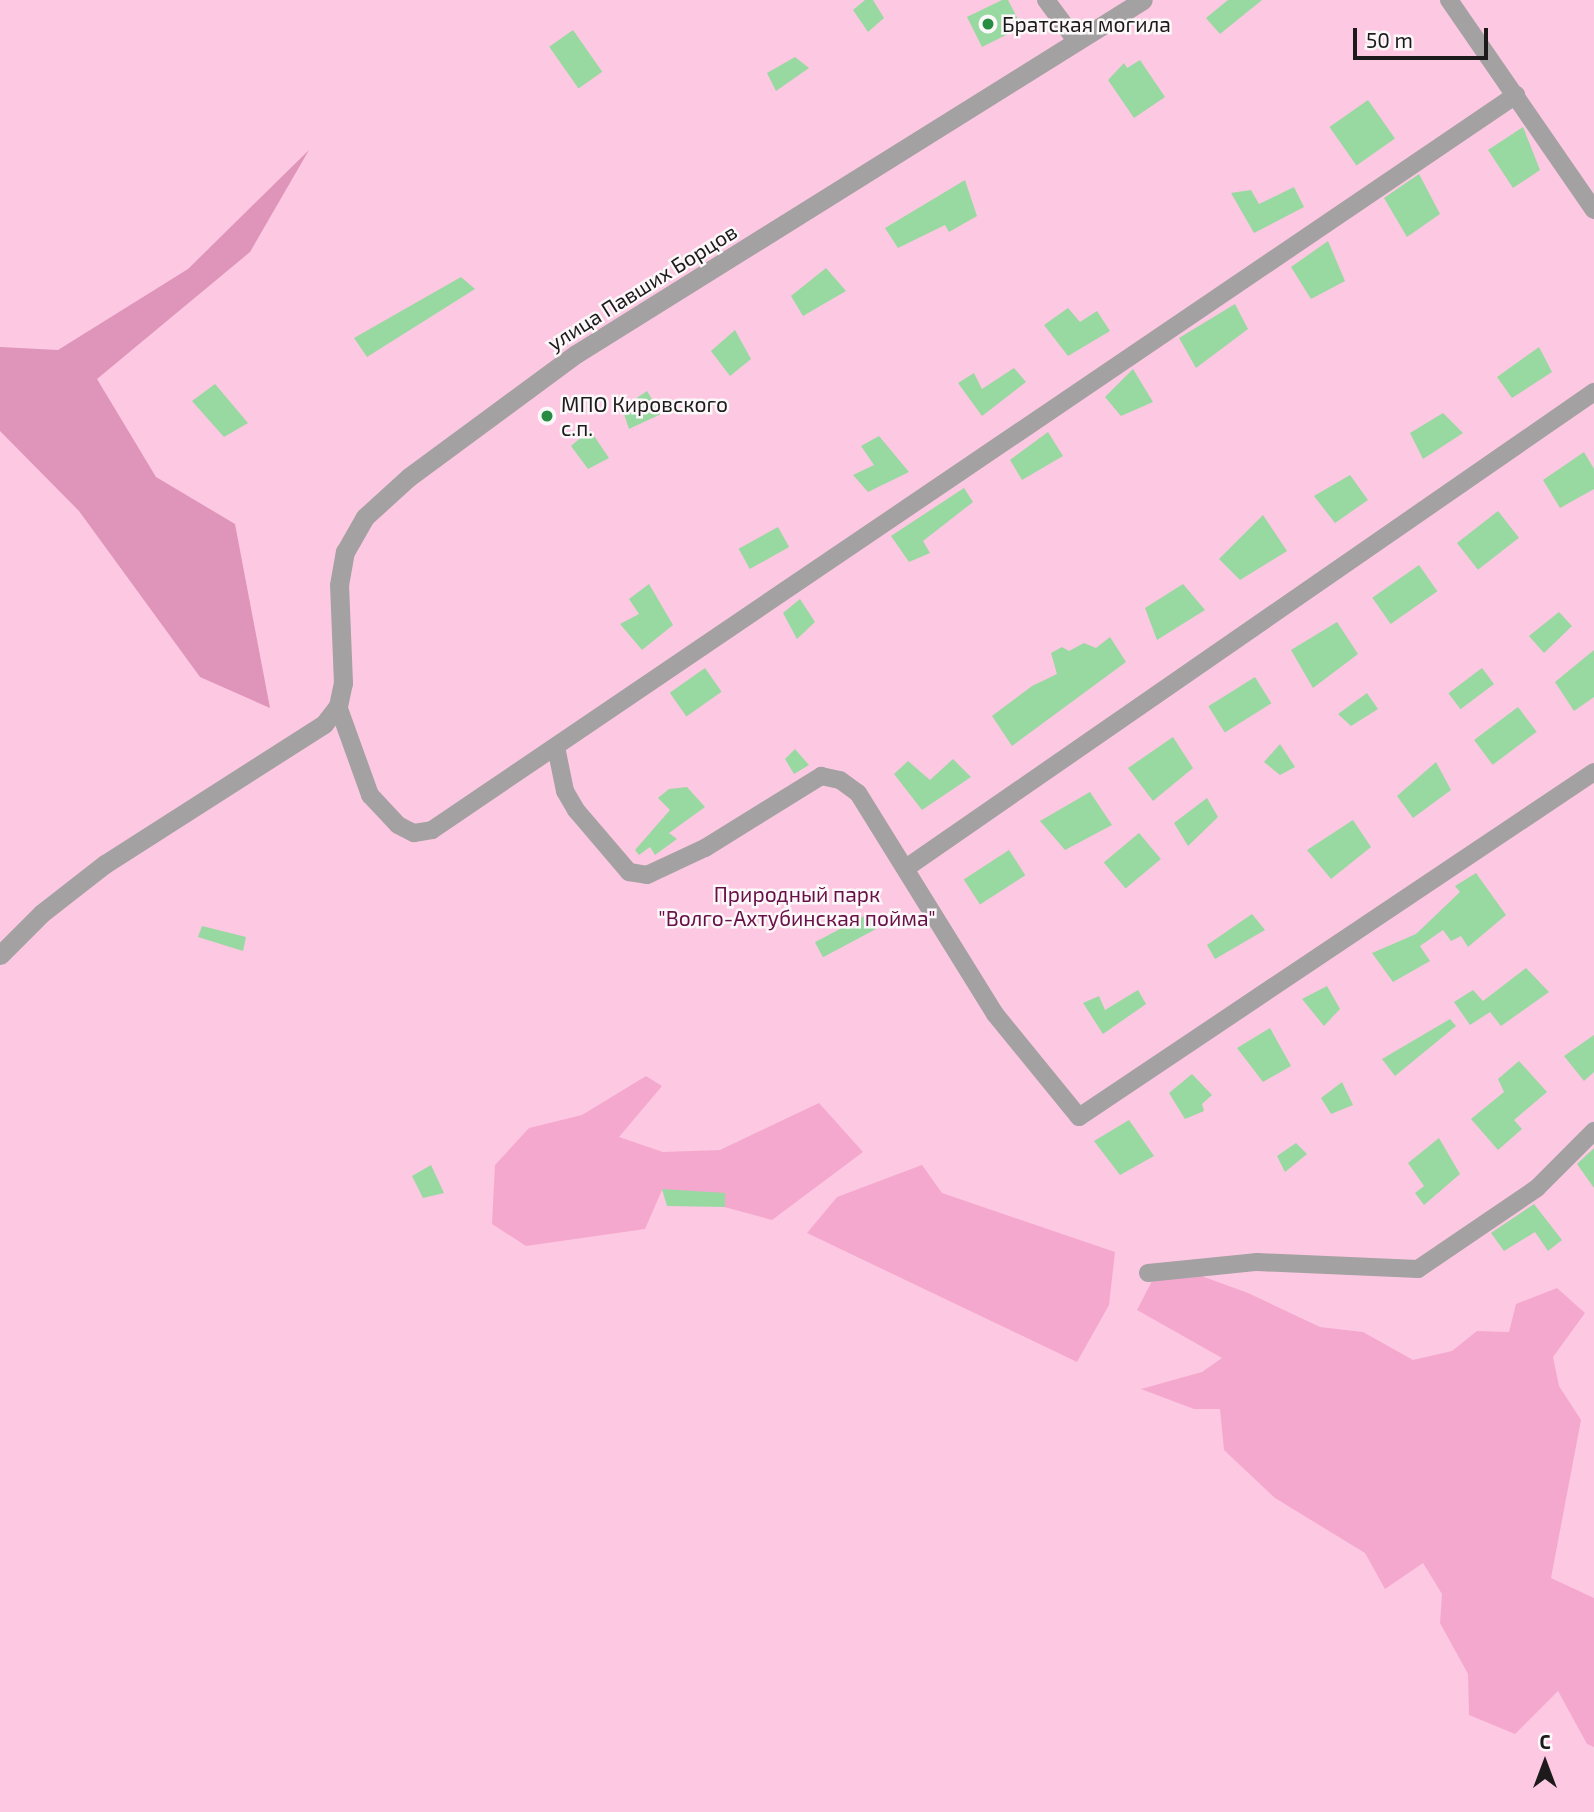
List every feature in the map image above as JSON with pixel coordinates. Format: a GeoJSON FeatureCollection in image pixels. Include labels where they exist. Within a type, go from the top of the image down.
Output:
{"type":"FeatureCollection","features":[{"type":"Feature","properties":{"kind":"street"},"geometry":{"type":"LineString","coordinates":[[1046,0],[1077,42]]}},
{"type":"Feature","properties":{"kind":"street","name":"улица Павших Борцов"},"geometry":{"type":"LineString","coordinates":[[338,706],[343,683],[339,585],[345,552],[365,517],[409,477],[576,354],[1143,0]]}},
{"type":"Feature","properties":{"kind":"street"},"geometry":{"type":"LineString","coordinates":[[1449,0],[1594,210]]}},
{"type":"Feature","properties":{"kind":"street"},"geometry":{"type":"LineString","coordinates":[[338,706],[370,795],[398,825],[414,833],[432,830],[1516,95]]}},
{"type":"Feature","properties":{"kind":"street"},"geometry":{"type":"LineString","coordinates":[[906,868],[1594,392]]}},
{"type":"Feature","properties":{"kind":"street"},"geometry":{"type":"LineString","coordinates":[[0,955],[42,913],[105,864],[324,724],[338,706]]}},
{"type":"Feature","properties":{"kind":"street"},"geometry":{"type":"LineString","coordinates":[[556,747],[565,791],[576,810],[629,872],[648,875],[705,848],[821,776],[840,780],[858,793],[995,1014],[1079,1117],[1594,772]]}},
{"type":"Feature","properties":{"kind":"street"},"geometry":{"type":"LineString","coordinates":[[1148,1273],[1257,1262],[1418,1269],[1537,1188],[1594,1132]]}},
{"type":"Feature","properties":{"kind":"green space","name":"Природный парк \"Волго-Ахтубинская пойма\""},"geometry":{"type":"Polygon","coordinates":[[[0,0],[1594,0],[1594,1812],[0,1812],[0,0]]]}},
{"type":"Feature","properties":{"kind":"shaded area"},"geometry":{"type":"Polygon","coordinates":[[[309,150],[250,252],[97,379],[156,477],[235,524],[270,708],[200,677],[79,511],[0,431],[0,347],[58,350],[188,269],[309,150]]]}},
{"type":"Feature","properties":{"kind":"shaded area"},"geometry":{"type":"Polygon","coordinates":[[[646,1076],[662,1086],[619,1137],[663,1152],[720,1150],[819,1103],[863,1152],[772,1220],[662,1190],[645,1229],[526,1246],[492,1224],[495,1165],[529,1128],[582,1115],[646,1076]]]}},
{"type":"Feature","properties":{"kind":"shaded area"},"geometry":{"type":"Polygon","coordinates":[[[922,1165],[942,1193],[1115,1252],[1109,1305],[1077,1362],[807,1233],[837,1197],[922,1165]]]}},
{"type":"Feature","properties":{"kind":"shaded area"},"geometry":{"type":"Polygon","coordinates":[[[1185,1270],[1248,1293],[1320,1327],[1363,1332],[1413,1360],[1452,1351],[1477,1331],[1509,1332],[1516,1304],[1557,1288],[1585,1313],[1553,1357],[1559,1386],[1581,1420],[1551,1578],[1594,1598],[1594,1747],[1587,1744],[1558,1691],[1515,1734],[1469,1715],[1468,1674],[1440,1623],[1442,1594],[1423,1563],[1385,1589],[1365,1553],[1275,1498],[1224,1450],[1220,1409],[1194,1409],[1141,1389],[1202,1372],[1222,1358],[1137,1310],[1152,1281],[1185,1270]]]}},
{"type":"Feature","properties":{"kind":"building"},"geometry":{"type":"Polygon","coordinates":[[[865,0],[873,0],[884,18],[868,32],[853,10],[865,0]]]}},
{"type":"Feature","properties":{"kind":"building"},"geometry":{"type":"Polygon","coordinates":[[[1002,0],[1008,0],[1022,27],[982,47],[967,17],[1002,0]]]}},
{"type":"Feature","properties":{"kind":"building"},"geometry":{"type":"Polygon","coordinates":[[[1228,0],[1262,0],[1220,34],[1206,18],[1228,0]]]}},
{"type":"Feature","properties":{"kind":"building"},"geometry":{"type":"Polygon","coordinates":[[[573,30],[602,72],[578,88],[549,47],[573,30]]]}},
{"type":"Feature","properties":{"kind":"building"},"geometry":{"type":"Polygon","coordinates":[[[795,57],[809,68],[776,91],[767,73],[795,57]]]}},
{"type":"Feature","properties":{"kind":"building"},"geometry":{"type":"Polygon","coordinates":[[[1140,60],[1165,97],[1134,118],[1108,80],[1124,63],[1127,68],[1140,60]]]}},
{"type":"Feature","properties":{"kind":"building"},"geometry":{"type":"Polygon","coordinates":[[[1368,100],[1395,139],[1356,165],[1329,127],[1368,100]]]}},
{"type":"Feature","properties":{"kind":"building"},"geometry":{"type":"Polygon","coordinates":[[[1523,127],[1540,170],[1513,188],[1488,150],[1523,127]]]}},
{"type":"Feature","properties":{"kind":"building"},"geometry":{"type":"Polygon","coordinates":[[[1419,174],[1440,214],[1407,237],[1384,198],[1419,174]]]}},
{"type":"Feature","properties":{"kind":"building"},"geometry":{"type":"Polygon","coordinates":[[[965,180],[977,216],[949,232],[945,225],[898,248],[885,228],[965,180]]]}},
{"type":"Feature","properties":{"kind":"building"},"geometry":{"type":"Polygon","coordinates":[[[1294,187],[1304,207],[1254,233],[1231,193],[1251,190],[1259,204],[1294,187]]]}},
{"type":"Feature","properties":{"kind":"building"},"geometry":{"type":"Polygon","coordinates":[[[1328,241],[1345,281],[1311,299],[1291,267],[1328,241]]]}},
{"type":"Feature","properties":{"kind":"building"},"geometry":{"type":"Polygon","coordinates":[[[826,268],[846,291],[803,316],[791,296],[826,268]]]}},
{"type":"Feature","properties":{"kind":"building"},"geometry":{"type":"Polygon","coordinates":[[[461,277],[475,289],[367,357],[354,338],[461,277]]]}},
{"type":"Feature","properties":{"kind":"building"},"geometry":{"type":"Polygon","coordinates":[[[1235,304],[1248,329],[1196,368],[1179,338],[1235,304]]]}},
{"type":"Feature","properties":{"kind":"building"},"geometry":{"type":"Polygon","coordinates":[[[1068,308],[1080,322],[1097,311],[1110,331],[1068,356],[1044,325],[1068,308]]]}},
{"type":"Feature","properties":{"kind":"building"},"geometry":{"type":"Polygon","coordinates":[[[735,330],[751,359],[730,376],[711,351],[735,330]]]}},
{"type":"Feature","properties":{"kind":"building"},"geometry":{"type":"Polygon","coordinates":[[[1539,347],[1552,372],[1512,398],[1497,377],[1539,347]]]}},
{"type":"Feature","properties":{"kind":"building"},"geometry":{"type":"Polygon","coordinates":[[[1014,368],[1026,382],[982,416],[958,383],[974,373],[982,389],[1014,368]]]}},
{"type":"Feature","properties":{"kind":"building"},"geometry":{"type":"Polygon","coordinates":[[[1133,369],[1153,402],[1121,416],[1105,397],[1133,369]]]}},
{"type":"Feature","properties":{"kind":"building"},"geometry":{"type":"Polygon","coordinates":[[[215,384],[248,423],[224,437],[192,401],[215,384]]]}},
{"type":"Feature","properties":{"kind":"building"},"geometry":{"type":"Polygon","coordinates":[[[647,391],[661,414],[629,429],[622,408],[647,391]]]}},
{"type":"Feature","properties":{"kind":"building"},"geometry":{"type":"Polygon","coordinates":[[[1443,413],[1463,433],[1423,459],[1410,433],[1443,413]]]}},
{"type":"Feature","properties":{"kind":"building"},"geometry":{"type":"Polygon","coordinates":[[[590,430],[609,458],[588,469],[571,446],[590,430]]]}},
{"type":"Feature","properties":{"kind":"building"},"geometry":{"type":"Polygon","coordinates":[[[1048,432],[1063,456],[1022,480],[1010,460],[1048,432]]]}},
{"type":"Feature","properties":{"kind":"building"},"geometry":{"type":"Polygon","coordinates":[[[879,436],[909,472],[868,492],[853,475],[874,465],[861,446],[879,436]]]}},
{"type":"Feature","properties":{"kind":"building"},"geometry":{"type":"Polygon","coordinates":[[[1584,452],[1594,469],[1594,489],[1560,508],[1543,480],[1584,452]]]}},
{"type":"Feature","properties":{"kind":"building"},"geometry":{"type":"Polygon","coordinates":[[[1350,475],[1368,500],[1335,523],[1314,496],[1350,475]]]}},
{"type":"Feature","properties":{"kind":"building"},"geometry":{"type":"Polygon","coordinates":[[[964,488],[973,502],[923,541],[930,553],[909,562],[891,536],[964,488]]]}},
{"type":"Feature","properties":{"kind":"building"},"geometry":{"type":"Polygon","coordinates":[[[1498,511],[1519,538],[1478,570],[1457,543],[1498,511]]]}},
{"type":"Feature","properties":{"kind":"building"},"geometry":{"type":"Polygon","coordinates":[[[1263,515],[1287,551],[1240,580],[1219,559],[1263,515]]]}},
{"type":"Feature","properties":{"kind":"building"},"geometry":{"type":"Polygon","coordinates":[[[778,527],[789,547],[750,569],[739,549],[778,527]]]}},
{"type":"Feature","properties":{"kind":"building"},"geometry":{"type":"Polygon","coordinates":[[[1419,565],[1437,591],[1391,624],[1372,598],[1419,565]]]}},
{"type":"Feature","properties":{"kind":"building"},"geometry":{"type":"Polygon","coordinates":[[[649,584],[673,625],[642,650],[620,624],[639,614],[629,599],[649,584]]]}},
{"type":"Feature","properties":{"kind":"building"},"geometry":{"type":"Polygon","coordinates":[[[1183,584],[1205,610],[1157,640],[1145,608],[1183,584]]]}},
{"type":"Feature","properties":{"kind":"building"},"geometry":{"type":"Polygon","coordinates":[[[800,599],[815,622],[797,639],[783,613],[800,599]]]}},
{"type":"Feature","properties":{"kind":"building"},"geometry":{"type":"Polygon","coordinates":[[[1559,612],[1572,626],[1544,653],[1529,636],[1559,612]]]}},
{"type":"Feature","properties":{"kind":"building"},"geometry":{"type":"Polygon","coordinates":[[[1337,622],[1358,654],[1313,688],[1291,650],[1337,622]]]}},
{"type":"Feature","properties":{"kind":"building"},"geometry":{"type":"Polygon","coordinates":[[[1110,637],[1126,662],[1012,746],[992,716],[1032,686],[1057,674],[1051,653],[1062,647],[1069,651],[1084,643],[1096,648],[1110,637]]]}},
{"type":"Feature","properties":{"kind":"building"},"geometry":{"type":"Polygon","coordinates":[[[1594,650],[1594,697],[1574,711],[1555,682],[1594,650]]]}},
{"type":"Feature","properties":{"kind":"building"},"geometry":{"type":"Polygon","coordinates":[[[705,668],[722,692],[686,716],[670,693],[705,668]]]}},
{"type":"Feature","properties":{"kind":"building"},"geometry":{"type":"Polygon","coordinates":[[[1482,668],[1494,684],[1460,709],[1448,693],[1482,668]]]}},
{"type":"Feature","properties":{"kind":"building"},"geometry":{"type":"Polygon","coordinates":[[[1255,677],[1271,703],[1225,732],[1208,706],[1255,677]]]}},
{"type":"Feature","properties":{"kind":"building"},"geometry":{"type":"Polygon","coordinates":[[[1367,693],[1378,709],[1351,726],[1338,714],[1367,693]]]}},
{"type":"Feature","properties":{"kind":"building"},"geometry":{"type":"Polygon","coordinates":[[[1518,707],[1537,732],[1493,765],[1474,740],[1518,707]]]}},
{"type":"Feature","properties":{"kind":"building"},"geometry":{"type":"Polygon","coordinates":[[[1173,737],[1193,768],[1153,801],[1128,768],[1173,737]]]}},
{"type":"Feature","properties":{"kind":"building"},"geometry":{"type":"Polygon","coordinates":[[[1280,744],[1295,767],[1280,775],[1264,762],[1280,744]]]}},
{"type":"Feature","properties":{"kind":"building"},"geometry":{"type":"Polygon","coordinates":[[[795,749],[809,765],[794,774],[785,759],[795,749]]]}},
{"type":"Feature","properties":{"kind":"building"},"geometry":{"type":"Polygon","coordinates":[[[953,759],[971,777],[922,810],[894,774],[908,761],[930,780],[953,759]]]}},
{"type":"Feature","properties":{"kind":"building"},"geometry":{"type":"Polygon","coordinates":[[[1436,762],[1451,790],[1413,818],[1397,796],[1436,762]]]}},
{"type":"Feature","properties":{"kind":"building"},"geometry":{"type":"Polygon","coordinates":[[[687,787],[705,807],[669,833],[677,839],[655,855],[650,847],[639,855],[635,850],[670,810],[658,798],[669,789],[687,787]]]}},
{"type":"Feature","properties":{"kind":"building"},"geometry":{"type":"Polygon","coordinates":[[[1090,792],[1112,825],[1065,850],[1040,821],[1090,792]]]}},
{"type":"Feature","properties":{"kind":"building"},"geometry":{"type":"Polygon","coordinates":[[[1207,798],[1218,817],[1188,846],[1174,823],[1207,798]]]}},
{"type":"Feature","properties":{"kind":"building"},"geometry":{"type":"Polygon","coordinates":[[[1353,820],[1371,847],[1331,879],[1307,850],[1353,820]]]}},
{"type":"Feature","properties":{"kind":"building"},"geometry":{"type":"Polygon","coordinates":[[[1139,833],[1161,859],[1126,889],[1104,863],[1139,833]]]}},
{"type":"Feature","properties":{"kind":"building"},"geometry":{"type":"Polygon","coordinates":[[[1009,850],[1025,875],[980,905],[964,879],[1009,850]]]}},
{"type":"Feature","properties":{"kind":"building"},"geometry":{"type":"Polygon","coordinates":[[[1476,873],[1506,915],[1468,947],[1461,936],[1451,941],[1443,930],[1420,946],[1430,961],[1393,982],[1372,953],[1416,934],[1460,892],[1455,886],[1476,873]]]}},
{"type":"Feature","properties":{"kind":"building"},"geometry":{"type":"Polygon","coordinates":[[[868,914],[876,929],[823,957],[815,942],[868,914]]]}},
{"type":"Feature","properties":{"kind":"building"},"geometry":{"type":"Polygon","coordinates":[[[1252,914],[1265,930],[1215,959],[1207,945],[1252,914]]]}},
{"type":"Feature","properties":{"kind":"building"},"geometry":{"type":"Polygon","coordinates":[[[202,926],[246,937],[243,951],[198,937],[202,926]]]}},
{"type":"Feature","properties":{"kind":"building"},"geometry":{"type":"Polygon","coordinates":[[[1526,968],[1549,992],[1501,1026],[1490,1012],[1470,1025],[1454,1002],[1473,990],[1483,1001],[1526,968]]]}},
{"type":"Feature","properties":{"kind":"building"},"geometry":{"type":"Polygon","coordinates":[[[1327,986],[1340,1009],[1324,1026],[1302,999],[1327,986]]]}},
{"type":"Feature","properties":{"kind":"building"},"geometry":{"type":"Polygon","coordinates":[[[1138,990],[1146,1004],[1103,1034],[1083,1003],[1099,996],[1105,1010],[1138,990]]]}},
{"type":"Feature","properties":{"kind":"building"},"geometry":{"type":"Polygon","coordinates":[[[1450,1019],[1456,1026],[1395,1076],[1382,1059],[1450,1019]]]}},
{"type":"Feature","properties":{"kind":"building"},"geometry":{"type":"Polygon","coordinates":[[[1270,1028],[1291,1066],[1263,1082],[1237,1048],[1270,1028]]]}},
{"type":"Feature","properties":{"kind":"building"},"geometry":{"type":"Polygon","coordinates":[[[1594,1035],[1594,1072],[1584,1081],[1564,1056],[1594,1035]]]}},
{"type":"Feature","properties":{"kind":"building"},"geometry":{"type":"Polygon","coordinates":[[[1519,1061],[1547,1092],[1514,1120],[1522,1129],[1498,1150],[1471,1119],[1504,1092],[1498,1079],[1519,1061]]]}},
{"type":"Feature","properties":{"kind":"building"},"geometry":{"type":"Polygon","coordinates":[[[1192,1074],[1212,1095],[1202,1104],[1204,1111],[1185,1119],[1169,1093],[1192,1074]]]}},
{"type":"Feature","properties":{"kind":"building"},"geometry":{"type":"Polygon","coordinates":[[[1342,1082],[1353,1105],[1331,1114],[1321,1098],[1342,1082]]]}},
{"type":"Feature","properties":{"kind":"building"},"geometry":{"type":"Polygon","coordinates":[[[1129,1120],[1154,1156],[1120,1175],[1094,1141],[1129,1120]]]}},
{"type":"Feature","properties":{"kind":"building"},"geometry":{"type":"Polygon","coordinates":[[[1439,1138],[1460,1174],[1424,1205],[1415,1193],[1424,1186],[1408,1163],[1439,1138]]]}},
{"type":"Feature","properties":{"kind":"building"},"geometry":{"type":"Polygon","coordinates":[[[1296,1143],[1307,1154],[1285,1172],[1277,1156],[1296,1143]]]}},
{"type":"Feature","properties":{"kind":"building"},"geometry":{"type":"Polygon","coordinates":[[[1594,1148],[1594,1188],[1577,1164],[1594,1148]]]}},
{"type":"Feature","properties":{"kind":"building"},"geometry":{"type":"Polygon","coordinates":[[[431,1165],[444,1193],[423,1198],[412,1176],[431,1165]]]}},
{"type":"Feature","properties":{"kind":"building"},"geometry":{"type":"Polygon","coordinates":[[[662,1189],[725,1193],[725,1207],[667,1206],[662,1189]]]}},
{"type":"Feature","properties":{"kind":"building"},"geometry":{"type":"Polygon","coordinates":[[[1534,1204],[1562,1240],[1548,1251],[1535,1232],[1504,1251],[1491,1233],[1534,1204]]]}},
{"type":"Feature","properties":{"kind":"place","name":"Братская могила"},"geometry":{"type":"Point","coordinates":[988,24]}},
{"type":"Feature","properties":{"kind":"place","name":"МПО Кировского с.п."},"geometry":{"type":"Point","coordinates":[547,416]}}]}
